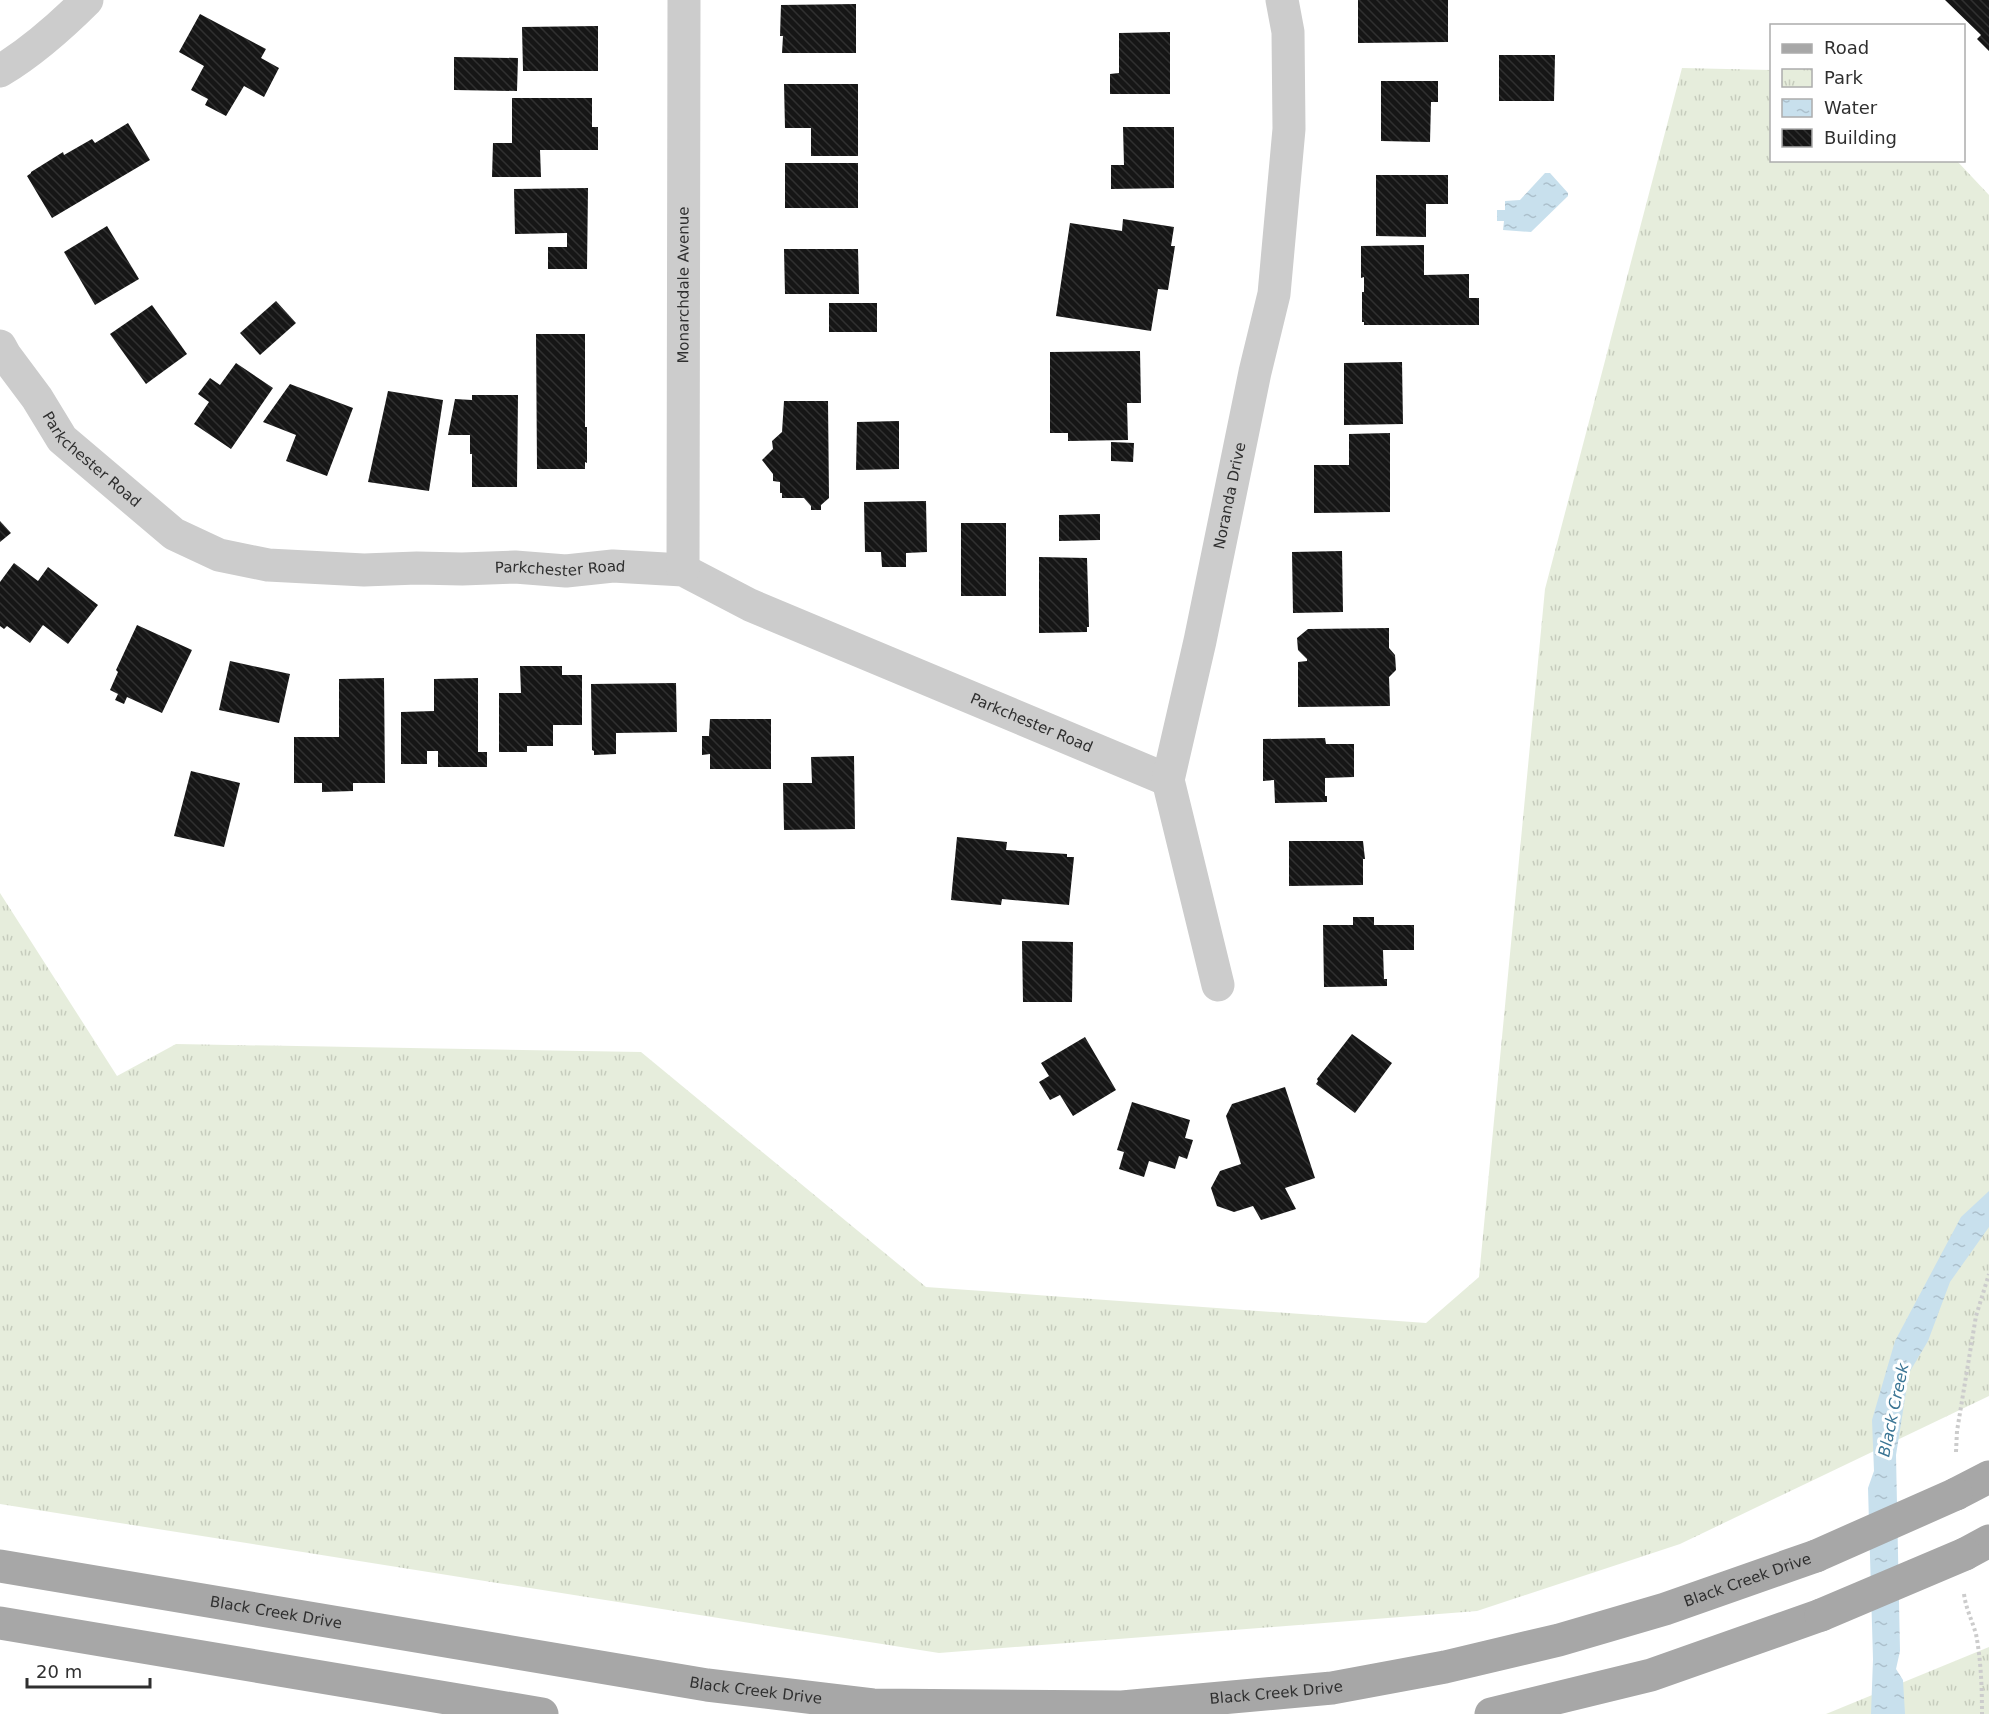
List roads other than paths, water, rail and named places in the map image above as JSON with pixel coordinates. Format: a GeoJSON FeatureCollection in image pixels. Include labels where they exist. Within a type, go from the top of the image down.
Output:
{"type":"FeatureCollection","features":[{"type":"Feature","properties":{"kind":"main road","name":"Black Creek Drive"},"geometry":{"type":"LineString","coordinates":[[0,1566],[718,1687],[873,1705],[1122,1707],[1332,1688],[1445,1667],[1559,1640],[1665,1609],[1816,1556],[1989,1477]]}},
{"type":"Feature","properties":{"kind":"main road"},"geometry":{"type":"LineString","coordinates":[[1491,1714],[1651,1675],[1821,1615],[1977,1547]]}},
{"type":"Feature","properties":{"kind":"main road"},"geometry":{"type":"LineString","coordinates":[[0,1623],[542,1714]]}},
{"type":"Feature","properties":{"kind":"street"},"geometry":{"type":"LineString","coordinates":[[0,71],[24,56],[59,28],[87,0]]}},
{"type":"Feature","properties":{"kind":"street","name":"Monarchdale Avenue"},"geometry":{"type":"LineString","coordinates":[[683,570],[684,0]]}},
{"type":"Feature","properties":{"kind":"street","name":"Noranda Drive"},"geometry":{"type":"LineString","coordinates":[[1218,985],[1168,780],[1200,641],[1255,372],[1274,294],[1289,129],[1288,32],[1282,0]]}},
{"type":"Feature","properties":{"kind":"street","name":"Parkchester Road"},"geometry":{"type":"LineString","coordinates":[[0,346],[4,356],[37,398],[62,439],[174,534],[219,555],[268,565],[364,570],[515,567],[566,571],[613,566],[683,570],[750,605],[1168,780]]}},
{"type":"Feature","properties":{"kind":"water"},"geometry":{"type":"Polygon","coordinates":[[[1545,173],[1550,173],[1568,193],[1568,196],[1531,232],[1503,230],[1504,221],[1497,221],[1497,210],[1505,210],[1505,201],[1520,200],[1545,173]]]}},
{"type":"Feature","properties":{"kind":"water","name":"Black Creek"},"geometry":{"type":"Polygon","coordinates":[[[1989,1191],[1989,1227],[1950,1282],[1928,1341],[1909,1373],[1896,1455],[1900,1651],[1896,1669],[1903,1680],[1905,1714],[1871,1714],[1873,1659],[1868,1488],[1874,1471],[1872,1420],[1895,1341],[1961,1217],[1989,1191]]]}}]}
